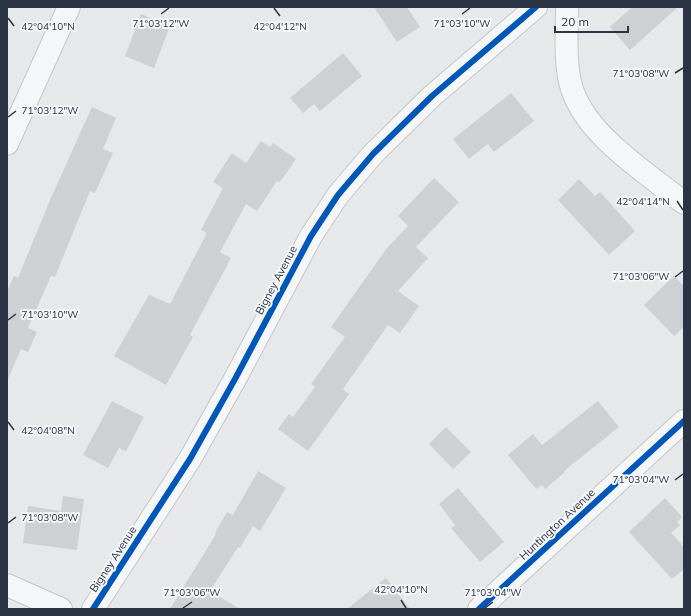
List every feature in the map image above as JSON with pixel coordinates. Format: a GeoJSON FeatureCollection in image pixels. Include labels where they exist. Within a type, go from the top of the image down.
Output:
{"type":"FeatureCollection","features":[{"type":"Feature","properties":{"kind":"street"},"geometry":{"type":"LineString","coordinates":[[7,144],[69,7]]}},
{"type":"Feature","properties":{"kind":"street","name":"Bigney Avenue"},"geometry":{"type":"LineString","coordinates":[[93,609],[190,459],[235,379],[311,236],[338,195],[373,154],[432,96],[536,7]]}},
{"type":"Feature","properties":{"kind":"street"},"geometry":{"type":"LineString","coordinates":[[568,7],[567,49],[570,78],[573,91],[584,111],[599,132],[619,152],[684,203]]}},
{"type":"Feature","properties":{"kind":"street","name":"Huntington Avenue"},"geometry":{"type":"LineString","coordinates":[[479,609],[684,421]]}},
{"type":"Feature","properties":{"kind":"street"},"geometry":{"type":"LineString","coordinates":[[7,585],[61,609]]}},
{"type":"Feature","properties":{"kind":"building"},"geometry":{"type":"Polygon","coordinates":[[[374,7],[407,7],[420,27],[397,42],[374,7]]]}},
{"type":"Feature","properties":{"kind":"building"},"geometry":{"type":"Polygon","coordinates":[[[632,7],[678,7],[630,50],[610,27],[632,7]]]}},
{"type":"Feature","properties":{"kind":"building"},"geometry":{"type":"Polygon","coordinates":[[[141,14],[170,26],[154,68],[125,56],[141,14]]]}},
{"type":"Feature","properties":{"kind":"building"},"geometry":{"type":"Polygon","coordinates":[[[343,53],[362,76],[320,111],[314,104],[303,113],[290,98],[343,53]]]}},
{"type":"Feature","properties":{"kind":"building"},"geometry":{"type":"Polygon","coordinates":[[[511,93],[534,121],[494,152],[488,144],[469,159],[453,139],[511,93]]]}},
{"type":"Feature","properties":{"kind":"building"},"geometry":{"type":"Polygon","coordinates":[[[92,107],[116,118],[103,149],[113,153],[95,193],[90,191],[55,277],[51,276],[28,328],[37,332],[28,352],[21,349],[7,381],[7,291],[14,276],[18,278],[50,200],[92,107]]]}},
{"type":"Feature","properties":{"kind":"building"},"geometry":{"type":"Polygon","coordinates":[[[261,141],[270,147],[273,143],[296,159],[280,182],[277,181],[257,211],[246,204],[220,252],[231,258],[190,335],[193,337],[166,385],[114,356],[149,295],[170,304],[207,233],[201,230],[223,188],[213,182],[232,153],[246,163],[261,141]]]}},
{"type":"Feature","properties":{"kind":"building"},"geometry":{"type":"Polygon","coordinates":[[[434,178],[459,202],[416,247],[428,258],[398,291],[419,306],[400,333],[388,325],[343,389],[349,394],[308,451],[278,429],[289,414],[293,417],[315,387],[311,384],[345,337],[331,327],[387,248],[408,226],[398,216],[434,178]]]}},
{"type":"Feature","properties":{"kind":"building"},"geometry":{"type":"Polygon","coordinates":[[[579,179],[595,196],[600,192],[635,231],[609,255],[558,200],[579,179]]]}},
{"type":"Feature","properties":{"kind":"building"},"geometry":{"type":"Polygon","coordinates":[[[674,276],[684,286],[684,327],[674,336],[644,305],[674,276]]]}},
{"type":"Feature","properties":{"kind":"building"},"geometry":{"type":"Polygon","coordinates":[[[112,401],[144,417],[126,451],[119,448],[108,468],[83,455],[112,401]]]}},
{"type":"Feature","properties":{"kind":"building"},"geometry":{"type":"Polygon","coordinates":[[[598,401],[619,427],[564,471],[565,472],[545,489],[542,485],[536,489],[508,455],[533,434],[542,445],[598,401]]]}},
{"type":"Feature","properties":{"kind":"building"},"geometry":{"type":"Polygon","coordinates":[[[446,427],[471,452],[453,469],[429,444],[446,427]]]}},
{"type":"Feature","properties":{"kind":"building"},"geometry":{"type":"Polygon","coordinates":[[[258,471],[286,488],[260,531],[253,526],[240,548],[238,547],[210,591],[240,609],[170,609],[216,534],[215,533],[227,512],[233,515],[258,471]]]}},
{"type":"Feature","properties":{"kind":"building"},"geometry":{"type":"Polygon","coordinates":[[[458,488],[504,542],[480,562],[451,528],[455,525],[439,504],[458,488]]]}},
{"type":"Feature","properties":{"kind":"building"},"geometry":{"type":"Polygon","coordinates":[[[63,496],[84,499],[77,550],[23,543],[28,506],[61,511],[63,496]]]}},
{"type":"Feature","properties":{"kind":"building"},"geometry":{"type":"Polygon","coordinates":[[[665,498],[682,517],[677,522],[680,525],[671,533],[684,547],[684,569],[672,579],[629,532],[665,498]]]}},
{"type":"Feature","properties":{"kind":"building"},"geometry":{"type":"Polygon","coordinates":[[[386,578],[410,609],[347,609],[386,578]]]}},
{"type":"Feature","properties":{"kind":"cycle path"},"geometry":{"type":"LineString","coordinates":[[93,609],[190,459],[235,379],[311,236],[338,195],[373,154],[432,96],[536,7]]}},
{"type":"Feature","properties":{"kind":"cycle path"},"geometry":{"type":"LineString","coordinates":[[479,609],[684,421]]}}]}
